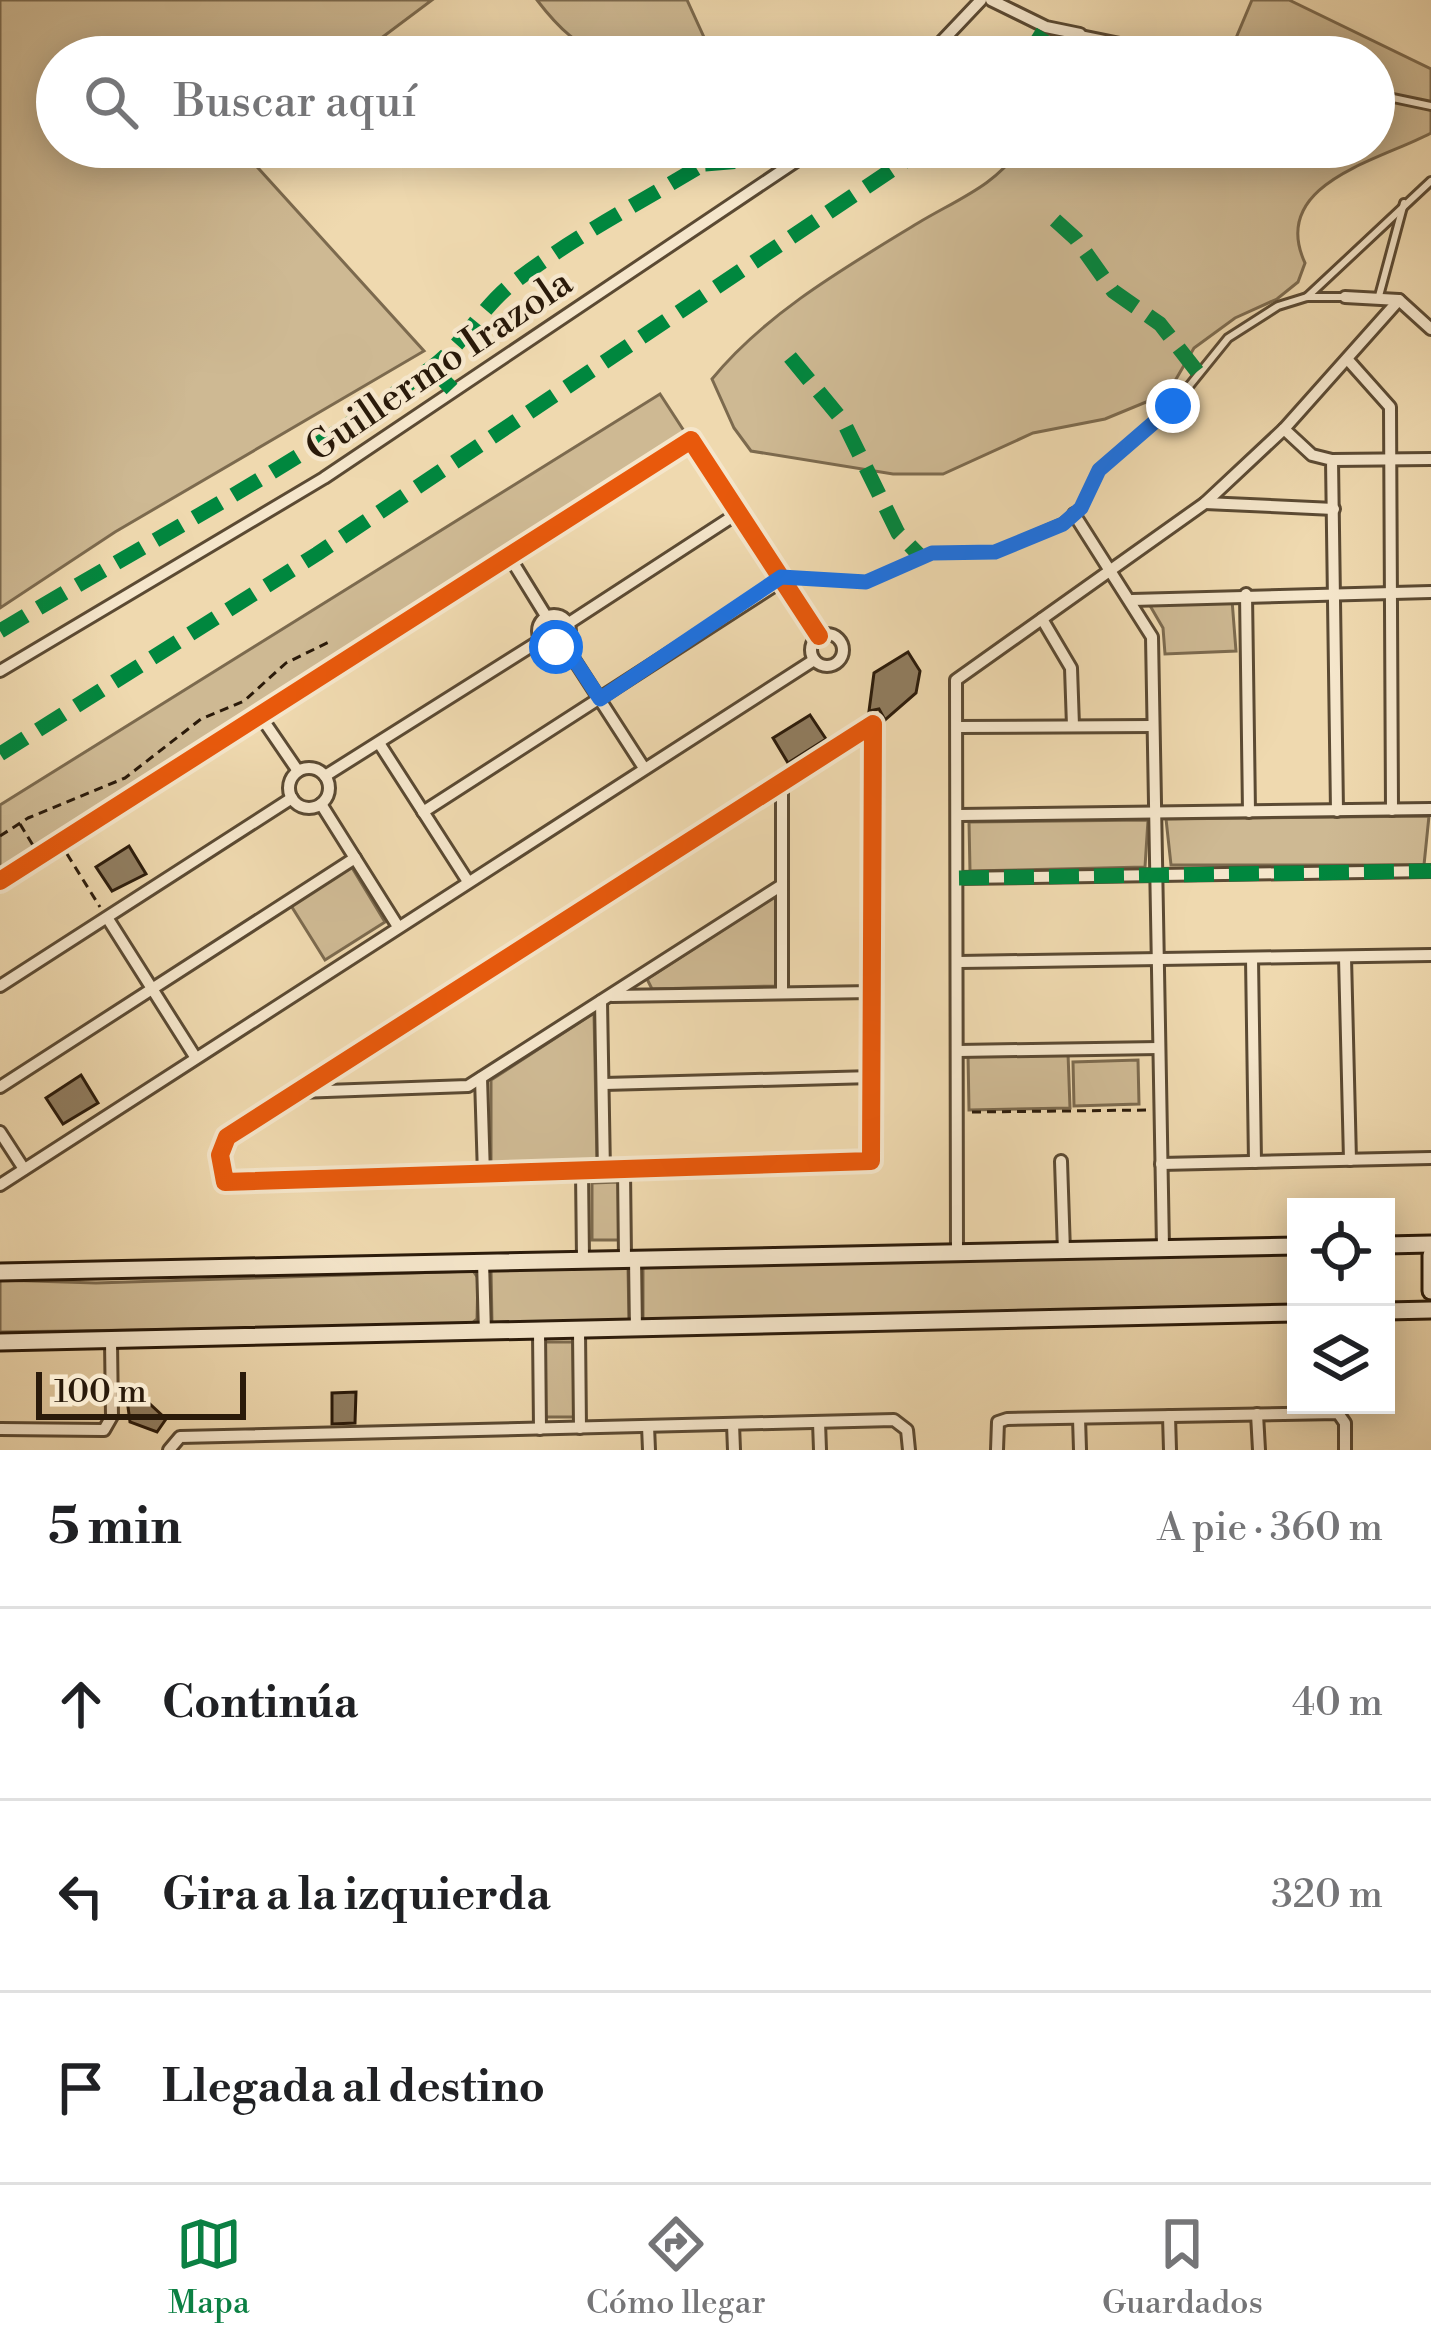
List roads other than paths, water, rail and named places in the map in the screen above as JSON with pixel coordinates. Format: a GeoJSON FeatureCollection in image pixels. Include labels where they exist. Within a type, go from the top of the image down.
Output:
{"type":"FeatureCollection","features":[{"type":"Feature","properties":{"kind":"street"},"geometry":{"type":"LineString","coordinates":[[948,36],[981,0]]}},
{"type":"Feature","properties":{"kind":"street"},"geometry":{"type":"LineString","coordinates":[[991,0],[1046,27],[1080,34]]}},
{"type":"Feature","properties":{"kind":"street","name":"Guillermo Irazola"},"geometry":{"type":"LineString","coordinates":[[0,671],[324,478],[786,168]]}},
{"type":"Feature","properties":{"kind":"street"},"geometry":{"type":"LineString","coordinates":[[1345,297],[1399,300],[1431,329]]}},
{"type":"Feature","properties":{"kind":"street"},"geometry":{"type":"LineString","coordinates":[[957,1256],[960,815],[956,680],[961,672],[1112,573],[1205,503],[1349,361],[1399,300]]}},
{"type":"Feature","properties":{"kind":"street"},"geometry":{"type":"LineString","coordinates":[[1349,361],[1386,396],[1391,459],[1392,810]]}},
{"type":"Feature","properties":{"kind":"street"},"geometry":{"type":"LineString","coordinates":[[1284,429],[1312,454],[1332,460],[1431,459]]}},
{"type":"Feature","properties":{"kind":"street"},"geometry":{"type":"LineString","coordinates":[[0,881],[254,713],[691,440],[819,636]]}},
{"type":"Feature","properties":{"kind":"street"},"geometry":{"type":"LineString","coordinates":[[1332,460],[1337,811]]}},
{"type":"Feature","properties":{"kind":"street"},"geometry":{"type":"LineString","coordinates":[[1205,503],[1334,509]]}},
{"type":"Feature","properties":{"kind":"street"},"geometry":{"type":"LineString","coordinates":[[568,622],[738,513]]}},
{"type":"Feature","properties":{"kind":"street"},"geometry":{"type":"LineString","coordinates":[[1074,514],[1152,637],[1163,1247]]}},
{"type":"Feature","properties":{"kind":"street"},"geometry":{"type":"LineString","coordinates":[[509,556],[546,616]]}},
{"type":"Feature","properties":{"kind":"street"},"geometry":{"type":"LineString","coordinates":[[423,812],[782,579]]}},
{"type":"Feature","properties":{"kind":"street"},"geometry":{"type":"LineString","coordinates":[[1132,600],[1431,592]]}},
{"type":"Feature","properties":{"kind":"street"},"geometry":{"type":"LineString","coordinates":[[1246,594],[1249,812]]}},
{"type":"Feature","properties":{"kind":"street"},"geometry":{"type":"LineString","coordinates":[[558,614],[568,622],[571,632],[564,644],[551,647],[541,640],[538,627],[546,616],[558,614]]}},
{"type":"Feature","properties":{"kind":"street"},"geometry":{"type":"LineString","coordinates":[[1042,619],[1071,668],[1073,726]]}},
{"type":"Feature","properties":{"kind":"street"},"geometry":{"type":"LineString","coordinates":[[814,660],[812,645],[819,636]]}},
{"type":"Feature","properties":{"kind":"street"},"geometry":{"type":"LineString","coordinates":[[0,1185],[194,1055],[814,660],[833,665],[843,652],[837,638],[819,636]]}},
{"type":"Feature","properties":{"kind":"street"},"geometry":{"type":"LineString","coordinates":[[325,776],[541,640]]}},
{"type":"Feature","properties":{"kind":"street"},"geometry":{"type":"LineString","coordinates":[[564,644],[644,768]]}},
{"type":"Feature","properties":{"kind":"street"},"geometry":{"type":"LineString","coordinates":[[254,713],[298,771]]}},
{"type":"Feature","properties":{"kind":"street"},"geometry":{"type":"LineString","coordinates":[[873,724],[873,1154],[866,1164],[225,1182],[220,1155],[227,1137],[782,782],[873,724]]}},
{"type":"Feature","properties":{"kind":"street"},"geometry":{"type":"LineString","coordinates":[[957,727],[1154,726]]}},
{"type":"Feature","properties":{"kind":"street"},"geometry":{"type":"LineString","coordinates":[[379,743],[467,880]]}},
{"type":"Feature","properties":{"kind":"street"},"geometry":{"type":"LineString","coordinates":[[314,769],[325,776],[329,789],[321,804],[304,807],[292,799],[290,783],[298,771],[314,769]]}},
{"type":"Feature","properties":{"kind":"street"},"geometry":{"type":"LineString","coordinates":[[782,782],[782,993]]}},
{"type":"Feature","properties":{"kind":"street"},"geometry":{"type":"LineString","coordinates":[[0,986],[292,799]]}},
{"type":"Feature","properties":{"kind":"street"},"geometry":{"type":"LineString","coordinates":[[321,804],[397,925]]}},
{"type":"Feature","properties":{"kind":"street"},"geometry":{"type":"LineString","coordinates":[[960,815],[1431,809]]}},
{"type":"Feature","properties":{"kind":"street"},"geometry":{"type":"LineString","coordinates":[[0,1088],[356,858]]}},
{"type":"Feature","properties":{"kind":"street"},"geometry":{"type":"LineString","coordinates":[[959,878],[1431,871]]}},
{"type":"Feature","properties":{"kind":"street"},"geometry":{"type":"LineString","coordinates":[[298,1092],[468,1086],[782,885]]}},
{"type":"Feature","properties":{"kind":"street"},"geometry":{"type":"LineString","coordinates":[[108,919],[194,1055]]}},
{"type":"Feature","properties":{"kind":"street"},"geometry":{"type":"LineString","coordinates":[[959,962],[1431,955]]}},
{"type":"Feature","properties":{"kind":"street"},"geometry":{"type":"LineString","coordinates":[[1345,956],[1350,1160]]}},
{"type":"Feature","properties":{"kind":"street"},"geometry":{"type":"LineString","coordinates":[[1252,958],[1255,1162]]}},
{"type":"Feature","properties":{"kind":"street"},"geometry":{"type":"LineString","coordinates":[[605,999],[873,992]]}},
{"type":"Feature","properties":{"kind":"street"},"geometry":{"type":"LineString","coordinates":[[604,1172],[605,999]]}},
{"type":"Feature","properties":{"kind":"street"},"geometry":{"type":"LineString","coordinates":[[958,1051],[1159,1048]]}},
{"type":"Feature","properties":{"kind":"street"},"geometry":{"type":"LineString","coordinates":[[604,1084],[873,1077]]}},
{"type":"Feature","properties":{"kind":"street"},"geometry":{"type":"LineString","coordinates":[[481,1078],[484,1175]]}},
{"type":"Feature","properties":{"kind":"street"},"geometry":{"type":"LineString","coordinates":[[0,1132],[25,1169]]}},
{"type":"Feature","properties":{"kind":"street"},"geometry":{"type":"LineString","coordinates":[[1161,1164],[1431,1158]]}},
{"type":"Feature","properties":{"kind":"street"},"geometry":{"type":"LineString","coordinates":[[1060,1161],[1064,1252]]}},
{"type":"Feature","properties":{"kind":"street"},"geometry":{"type":"LineString","coordinates":[[624,1171],[636,1330]]}},
{"type":"Feature","properties":{"kind":"street"},"geometry":{"type":"LineString","coordinates":[[582,1172],[583,1259]]}},
{"type":"Feature","properties":{"kind":"street"},"geometry":{"type":"LineString","coordinates":[[1395,1244],[1431,1244]]}},
{"type":"Feature","properties":{"kind":"street"},"geometry":{"type":"LineString","coordinates":[[0,1272],[1287,1246]]}},
{"type":"Feature","properties":{"kind":"street"},"geometry":{"type":"LineString","coordinates":[[1431,1256],[1431,1291]]}},
{"type":"Feature","properties":{"kind":"street"},"geometry":{"type":"LineString","coordinates":[[483,1261],[485,1333]]}},
{"type":"Feature","properties":{"kind":"street"},"geometry":{"type":"LineString","coordinates":[[1395,1311],[1431,1310]]}},
{"type":"Feature","properties":{"kind":"street"},"geometry":{"type":"LineString","coordinates":[[0,1342],[1287,1313]]}},
{"type":"Feature","properties":{"kind":"street"},"geometry":{"type":"LineString","coordinates":[[579,1331],[580,1428]]}},
{"type":"Feature","properties":{"kind":"street"},"geometry":{"type":"LineString","coordinates":[[539,1332],[540,1429]]}},
{"type":"Feature","properties":{"kind":"street"},"geometry":{"type":"LineString","coordinates":[[0,1429],[104,1430],[112,1416],[111,1341]]}},
{"type":"Feature","properties":{"kind":"street"},"geometry":{"type":"LineString","coordinates":[[997,1450],[998,1422],[1338,1413],[1345,1423],[1345,1450]]}},
{"type":"Feature","properties":{"kind":"street"},"geometry":{"type":"LineString","coordinates":[[1258,1414],[1259,1450]]}},
{"type":"Feature","properties":{"kind":"street"},"geometry":{"type":"LineString","coordinates":[[1169,1416],[1170,1450]]}},
{"type":"Feature","properties":{"kind":"street"},"geometry":{"type":"LineString","coordinates":[[1079,1418],[1081,1450]]}},
{"type":"Feature","properties":{"kind":"street"},"geometry":{"type":"LineString","coordinates":[[169,1450],[180,1437],[900,1421],[909,1450]]}},
{"type":"Feature","properties":{"kind":"street"},"geometry":{"type":"LineString","coordinates":[[818,1422],[820,1450]]}},
{"type":"Feature","properties":{"kind":"street"},"geometry":{"type":"LineString","coordinates":[[733,1424],[734,1450]]}},
{"type":"Feature","properties":{"kind":"street"},"geometry":{"type":"LineString","coordinates":[[648,1426],[649,1450]]}},
{"type":"Feature","properties":{"kind":"lane"},"geometry":{"type":"LineString","coordinates":[[1080,34],[1090,36]]}},
{"type":"Feature","properties":{"kind":"lane"},"geometry":{"type":"LineString","coordinates":[[1395,98],[1431,106]]}},
{"type":"Feature","properties":{"kind":"lane"},"geometry":{"type":"LineString","coordinates":[[1307,297],[1405,200],[1431,181]]}},
{"type":"Feature","properties":{"kind":"lane"},"geometry":{"type":"LineString","coordinates":[[1379,296],[1405,200]]}},
{"type":"Feature","properties":{"kind":"lane"},"geometry":{"type":"LineString","coordinates":[[782,579],[866,582],[932,553],[995,552],[1074,514],[1099,470],[1173,406],[1228,338],[1278,306],[1307,297],[1345,297]]}}]}
